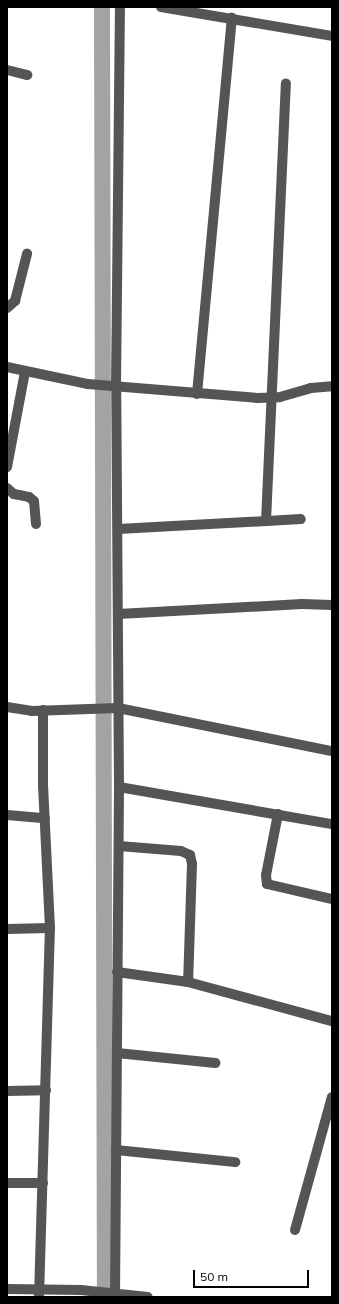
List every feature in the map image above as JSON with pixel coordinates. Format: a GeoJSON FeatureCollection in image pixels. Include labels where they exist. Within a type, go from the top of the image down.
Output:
{"type":"FeatureCollection","features":[{"type":"Feature","properties":{"kind":"street"},"geometry":{"type":"LineString","coordinates":[[112,1294],[116,1150],[120,787],[114,707],[118,614],[118,529],[112,386],[120,7]]}},
{"type":"Feature","properties":{"kind":"street"},"geometry":{"type":"LineString","coordinates":[[161,7],[332,36]]}},
{"type":"Feature","properties":{"kind":"street"},"geometry":{"type":"LineString","coordinates":[[197,394],[232,18]]}},
{"type":"Feature","properties":{"kind":"street"},"geometry":{"type":"LineString","coordinates":[[7,70],[27,75]]}},
{"type":"Feature","properties":{"kind":"street"},"geometry":{"type":"LineString","coordinates":[[266,521],[286,83]]}},
{"type":"Feature","properties":{"kind":"street"},"geometry":{"type":"LineString","coordinates":[[7,308],[15,301],[27,254]]}},
{"type":"Feature","properties":{"kind":"street"},"geometry":{"type":"LineString","coordinates":[[7,368],[88,384],[197,394],[271,398],[311,388],[332,386]]}},
{"type":"Feature","properties":{"kind":"street"},"geometry":{"type":"LineString","coordinates":[[7,467],[25,372]]}},
{"type":"Feature","properties":{"kind":"street"},"geometry":{"type":"LineString","coordinates":[[7,488],[14,494],[29,497],[34,501],[36,524]]}},
{"type":"Feature","properties":{"kind":"street"},"geometry":{"type":"LineString","coordinates":[[118,529],[301,520]]}},
{"type":"Feature","properties":{"kind":"street"},"geometry":{"type":"LineString","coordinates":[[118,614],[302,604],[332,606]]}},
{"type":"Feature","properties":{"kind":"street"},"geometry":{"type":"LineString","coordinates":[[7,707],[43,710],[114,707],[332,751]]}},
{"type":"Feature","properties":{"kind":"street"},"geometry":{"type":"LineString","coordinates":[[39,1293],[50,928],[45,818],[43,710]]}},
{"type":"Feature","properties":{"kind":"street"},"geometry":{"type":"LineString","coordinates":[[120,787],[332,824]]}},
{"type":"Feature","properties":{"kind":"street"},"geometry":{"type":"LineString","coordinates":[[278,814],[266,875],[267,884],[332,899]]}},
{"type":"Feature","properties":{"kind":"street"},"geometry":{"type":"LineString","coordinates":[[7,815],[45,818]]}},
{"type":"Feature","properties":{"kind":"street"},"geometry":{"type":"LineString","coordinates":[[119,846],[181,851],[190,855],[192,864],[188,982]]}},
{"type":"Feature","properties":{"kind":"street"},"geometry":{"type":"LineString","coordinates":[[7,928],[50,928]]}},
{"type":"Feature","properties":{"kind":"street"},"geometry":{"type":"LineString","coordinates":[[117,972],[188,982],[332,1021]]}},
{"type":"Feature","properties":{"kind":"street"},"geometry":{"type":"LineString","coordinates":[[117,1053],[215,1063]]}},
{"type":"Feature","properties":{"kind":"street"},"geometry":{"type":"LineString","coordinates":[[7,1091],[46,1090]]}},
{"type":"Feature","properties":{"kind":"street"},"geometry":{"type":"LineString","coordinates":[[295,1230],[332,1097]]}},
{"type":"Feature","properties":{"kind":"street"},"geometry":{"type":"LineString","coordinates":[[116,1150],[235,1162]]}},
{"type":"Feature","properties":{"kind":"street"},"geometry":{"type":"LineString","coordinates":[[7,1183],[43,1183]]}},
{"type":"Feature","properties":{"kind":"street"},"geometry":{"type":"LineString","coordinates":[[7,1288],[39,1293],[80,1290],[148,1297]]}},
{"type":"Feature","properties":{"kind":"waterway"},"geometry":{"type":"LineString","coordinates":[[102,7],[105,1297]]}}]}
